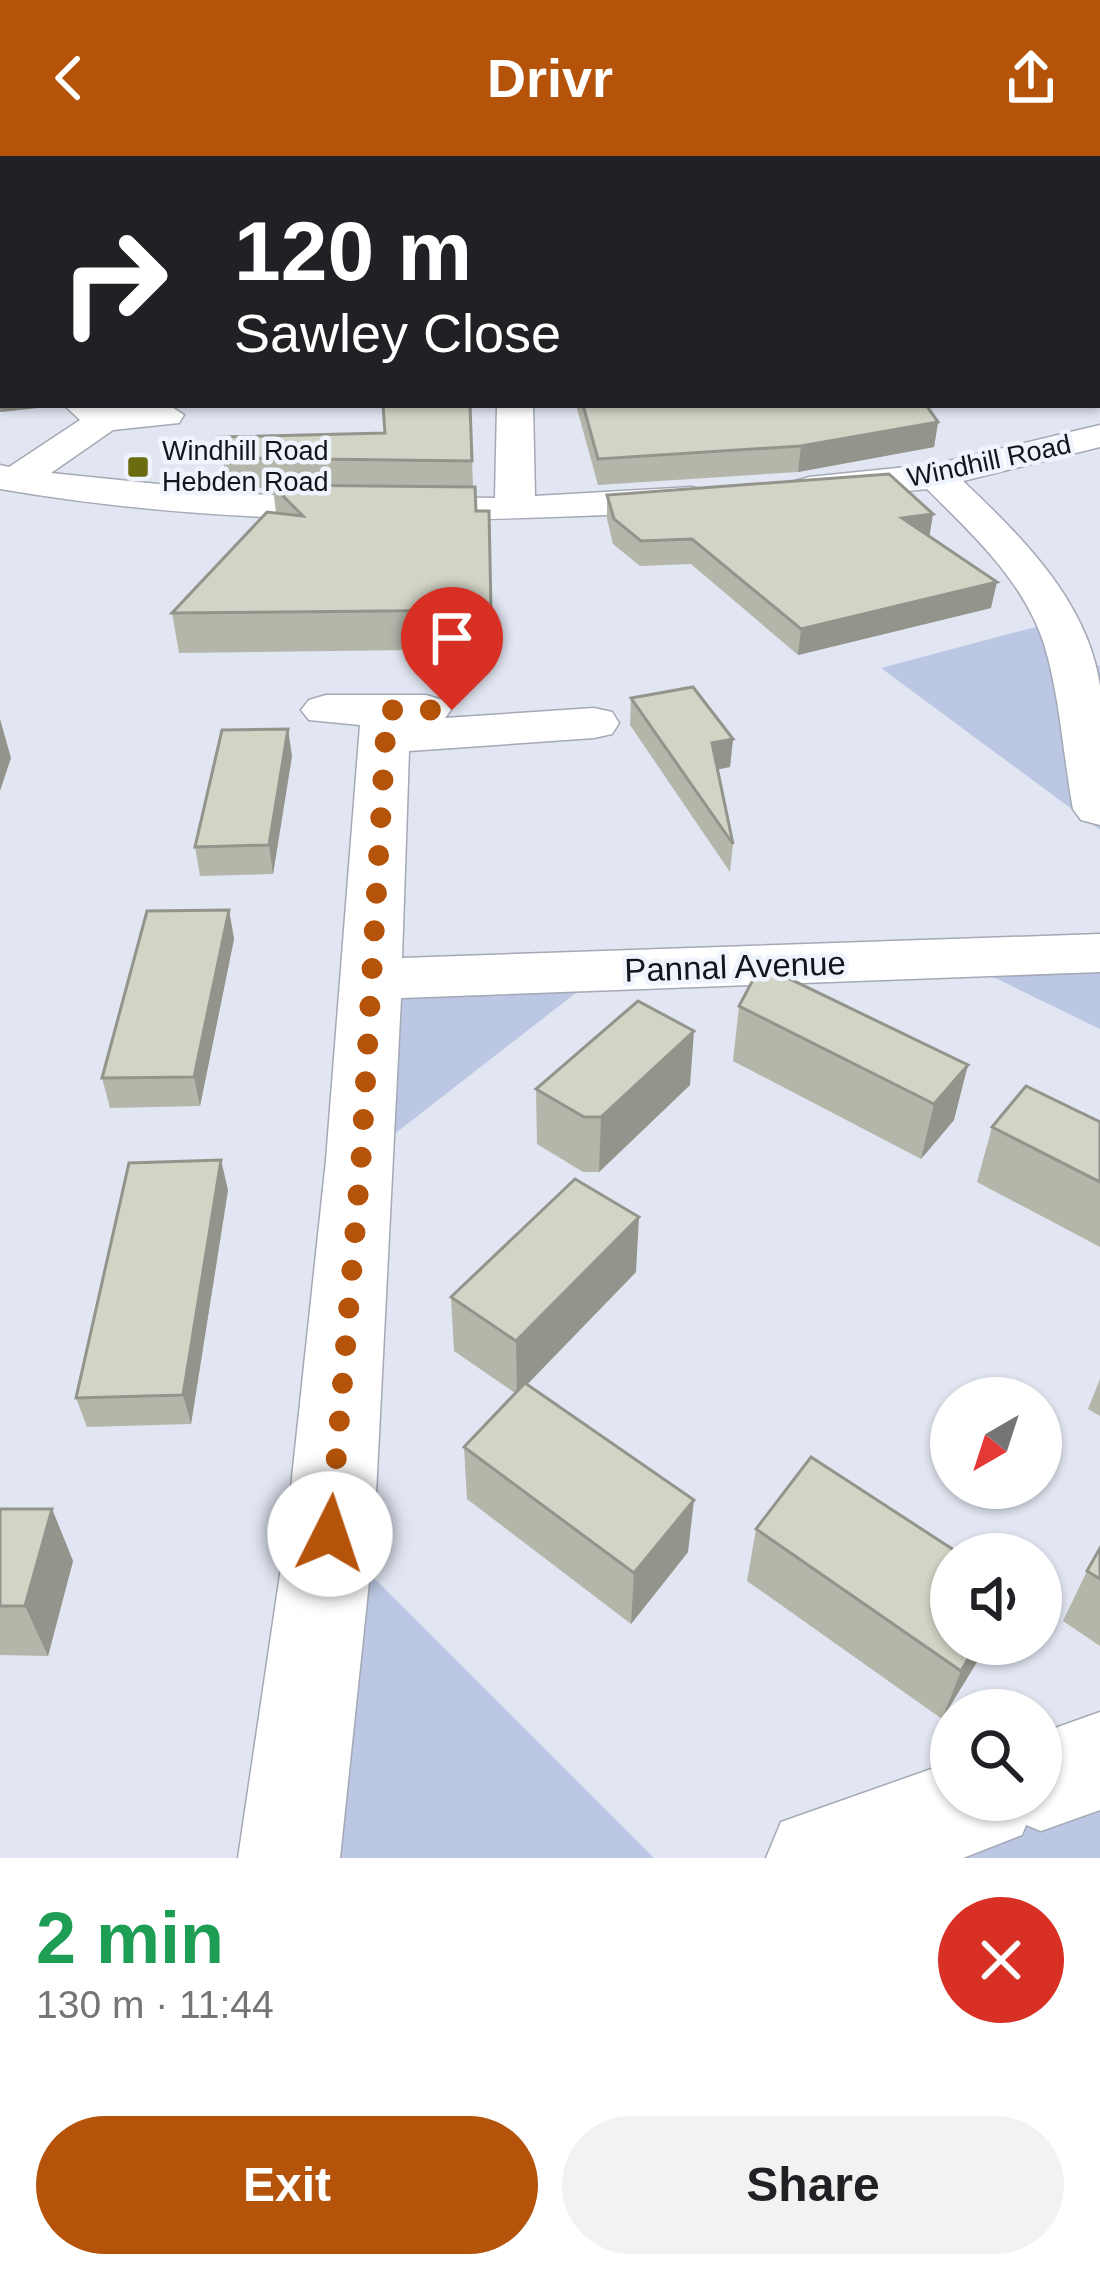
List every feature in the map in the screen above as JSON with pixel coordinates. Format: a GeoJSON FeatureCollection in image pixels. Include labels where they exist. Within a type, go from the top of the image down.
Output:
{"type":"FeatureCollection","features":[{"type":"Feature","properties":{"kind":"street"},"geometry":{"type":"LineString","coordinates":[[515,408],[515,507]]}},
{"type":"Feature","properties":{"kind":"street"},"geometry":{"type":"LineString","coordinates":[[8,478],[93,412],[166,415]]}},
{"type":"Feature","properties":{"kind":"street","name":"Windhill Road"},"geometry":{"type":"LineString","coordinates":[[778,492],[936,476],[1090,449]]}},
{"type":"Feature","properties":{"kind":"street"},"geometry":{"type":"LineString","coordinates":[[936,476],[1030,570],[1058,621],[1067,644],[1100,809]]}},
{"type":"Feature","properties":{"kind":"street"},"geometry":{"type":"LineString","coordinates":[[8,478],[79,491],[221,505],[431,512],[734,496]]}},
{"type":"Feature","properties":{"kind":"street"},"geometry":{"type":"LineString","coordinates":[[365,719],[452,710]]}},
{"type":"Feature","properties":{"kind":"street"},"geometry":{"type":"LineString","coordinates":[[365,719],[593,723]]}},
{"type":"Feature","properties":{"kind":"street"},"geometry":{"type":"LineString","coordinates":[[289,1858],[330,1534],[361,1160],[370,980],[365,719]]}},
{"type":"Feature","properties":{"kind":"street","name":"Pannal Avenue"},"geometry":{"type":"LineString","coordinates":[[370,980],[1100,952]]}},
{"type":"Feature","properties":{"kind":"street"},"geometry":{"type":"LineString","coordinates":[[1062,1774],[1100,1761]]}},
{"type":"Feature","properties":{"kind":"street"},"geometry":{"type":"LineString","coordinates":[[817,1858],[930,1819]]}},
{"type":"Feature","properties":{"kind":"shaded area"},"geometry":{"type":"Polygon","coordinates":[[[1058,621],[1067,644],[1100,667],[1100,830],[881,668],[1058,621]]]}},
{"type":"Feature","properties":{"kind":"shaded area"},"geometry":{"type":"Polygon","coordinates":[[[1100,953],[1100,1029],[954,958],[1100,953]]]}},
{"type":"Feature","properties":{"kind":"shaded area"},"geometry":{"type":"Polygon","coordinates":[[[604,971],[361,1160],[370,979],[604,971]]]}},
{"type":"Feature","properties":{"kind":"shaded area"},"geometry":{"type":"Polygon","coordinates":[[[330,1534],[654,1858],[289,1858],[330,1534]]]}},
{"type":"Feature","properties":{"kind":"shaded area"},"geometry":{"type":"Polygon","coordinates":[[[1100,1761],[1100,1858],[817,1858],[960,1821],[1062,1821],[1062,1786],[1100,1761]]]}},
{"type":"Feature","properties":{"kind":"building"},"geometry":{"type":"Polygon","coordinates":[[[383,408],[470,408],[472,461],[241,458],[220,437],[385,433],[383,408]]]}},
{"type":"Feature","properties":{"kind":"building"},"geometry":{"type":"Polygon","coordinates":[[[584,408],[928,408],[938,422],[801,446],[598,459],[584,408]]]}},
{"type":"Feature","properties":{"kind":"building"},"geometry":{"type":"Polygon","coordinates":[[[889,474],[933,514],[902,518],[997,582],[801,629],[692,539],[641,541],[614,519],[607,495],[889,474]]]}},
{"type":"Feature","properties":{"kind":"building"},"geometry":{"type":"Polygon","coordinates":[[[272,485],[475,487],[476,511],[489,511],[491,610],[172,613],[267,512],[303,516],[272,485]]]}},
{"type":"Feature","properties":{"kind":"building"},"geometry":{"type":"Polygon","coordinates":[[[693,687],[733,739],[712,743],[733,844],[631,698],[693,687]]]}},
{"type":"Feature","properties":{"kind":"building"},"geometry":{"type":"Polygon","coordinates":[[[288,729],[269,845],[195,847],[222,730],[288,729]]]}},
{"type":"Feature","properties":{"kind":"building"},"geometry":{"type":"Polygon","coordinates":[[[229,910],[194,1077],[102,1078],[147,911],[229,910]]]}},
{"type":"Feature","properties":{"kind":"building"},"geometry":{"type":"Polygon","coordinates":[[[761,965],[968,1065],[934,1104],[739,1006],[761,965]]]}},
{"type":"Feature","properties":{"kind":"building"},"geometry":{"type":"Polygon","coordinates":[[[638,1001],[694,1031],[601,1117],[584,1117],[536,1089],[638,1001]]]}},
{"type":"Feature","properties":{"kind":"building"},"geometry":{"type":"Polygon","coordinates":[[[1026,1086],[1100,1122],[1100,1182],[992,1127],[1026,1086]]]}},
{"type":"Feature","properties":{"kind":"building"},"geometry":{"type":"Polygon","coordinates":[[[221,1160],[183,1395],[76,1398],[129,1163],[221,1160]]]}},
{"type":"Feature","properties":{"kind":"building"},"geometry":{"type":"Polygon","coordinates":[[[575,1179],[639,1217],[516,1341],[451,1297],[575,1179]]]}},
{"type":"Feature","properties":{"kind":"building"},"geometry":{"type":"Polygon","coordinates":[[[525,1383],[694,1500],[634,1573],[464,1447],[525,1383]]]}},
{"type":"Feature","properties":{"kind":"building"},"geometry":{"type":"Polygon","coordinates":[[[811,1457],[930,1534],[930,1650],[756,1529],[811,1457]]]}},
{"type":"Feature","properties":{"kind":"building"},"geometry":{"type":"Polygon","coordinates":[[[0,1509],[52,1509],[25,1606],[0,1606],[0,1509]]]}},
{"type":"Feature","properties":{"kind":"building"},"geometry":{"type":"Polygon","coordinates":[[[1100,1548],[1100,1579],[1087,1571],[1100,1548]]]}},
{"type":"Feature","properties":{"kind":"place","name":"Windhill Road Hebden Road"},"geometry":{"type":"Point","coordinates":[138,467]}},
{"type":"Feature","properties":{"kind":"route"},"geometry":{"type":"LineString","coordinates":[[330,1534],[361,1160],[387,710],[452,710]]}}]}
